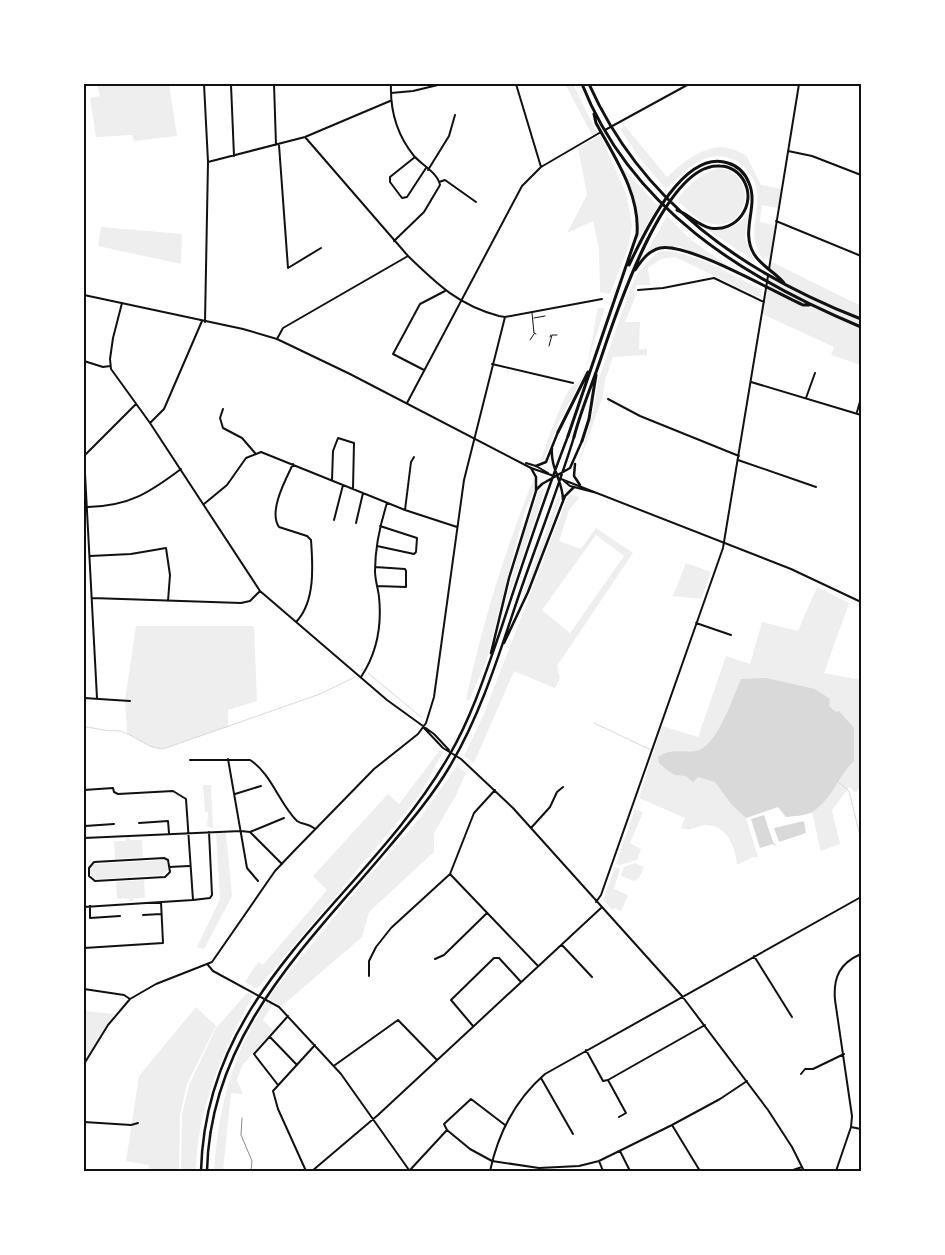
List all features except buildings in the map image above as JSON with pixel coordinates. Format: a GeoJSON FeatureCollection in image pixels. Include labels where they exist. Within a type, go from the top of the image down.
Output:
{"type":"FeatureCollection","features":[{"type":"Feature","properties":{"kind":"highway"},"geometry":{"type":"LineString","coordinates":[[201,1171],[205,1130],[216,1083],[232,1040],[262,989],[417,804],[448,758],[455,744],[472,709],[491,656],[636,234],[637,215],[631,192],[582,84]]}},
{"type":"Feature","properties":{"kind":"highway"},"geometry":{"type":"LineString","coordinates":[[589,84],[615,135],[633,162],[677,210],[699,230],[755,268],[861,319]]}},
{"type":"Feature","properties":{"kind":"highway"},"geometry":{"type":"LineString","coordinates":[[607,139],[654,197],[673,216],[721,254],[782,293]]}},
{"type":"Feature","properties":{"kind":"highway"},"geometry":{"type":"LineString","coordinates":[[622,279],[645,235],[671,193],[685,176],[706,162],[716,161],[730,164],[747,177],[752,196],[749,242],[758,259],[784,283]]}},
{"type":"Feature","properties":{"kind":"highway"},"geometry":{"type":"LineString","coordinates":[[207,1171],[211,1131],[222,1085],[238,1043],[267,992],[414,817],[460,748],[480,704],[501,646],[628,282],[652,231],[678,191],[693,176],[711,166],[724,166],[740,175],[747,187],[748,201],[743,214],[736,222],[726,228],[712,228],[700,224],[677,210]]}},
{"type":"Feature","properties":{"kind":"highway"},"geometry":{"type":"LineString","coordinates":[[628,282],[644,257],[657,249],[668,247],[689,250],[754,281],[861,326]]}},
{"type":"Feature","properties":{"kind":"highway"},"geometry":{"type":"LineString","coordinates":[[536,466],[546,462],[558,432],[594,360]]}},
{"type":"Feature","properties":{"kind":"highway"},"geometry":{"type":"LineString","coordinates":[[580,485],[573,473],[589,418],[599,364]]}},
{"type":"Feature","properties":{"kind":"highway"},"geometry":{"type":"LineString","coordinates":[[552,448],[552,464],[562,490],[562,504]]}},
{"type":"Feature","properties":{"kind":"highway"},"geometry":{"type":"LineString","coordinates":[[536,491],[542,484],[570,468],[576,460]]}},
{"type":"Feature","properties":{"kind":"highway"},"geometry":{"type":"LineString","coordinates":[[491,656],[509,578],[536,491],[536,477],[531,468]]}},
{"type":"Feature","properties":{"kind":"highway"},"geometry":{"type":"LineString","coordinates":[[501,646],[508,637],[522,608],[562,504],[568,492],[574,487]]}},
{"type":"Feature","properties":{"kind":"street"},"geometry":{"type":"LineString","coordinates":[[150,423],[164,409],[203,321],[208,162],[204,84]]}},
{"type":"Feature","properties":{"kind":"street"},"geometry":{"type":"LineString","coordinates":[[231,84],[234,156]]}},
{"type":"Feature","properties":{"kind":"street"},"geometry":{"type":"LineString","coordinates":[[274,84],[277,145],[288,268],[321,248]]}},
{"type":"Feature","properties":{"kind":"street"},"geometry":{"type":"LineString","coordinates":[[391,84],[390,101],[401,135],[415,157],[439,182],[439,188],[424,212],[394,241]]}},
{"type":"Feature","properties":{"kind":"street"},"geometry":{"type":"LineString","coordinates":[[391,93],[413,91],[442,84]]}},
{"type":"Feature","properties":{"kind":"street"},"geometry":{"type":"LineString","coordinates":[[516,84],[541,167]]}},
{"type":"Feature","properties":{"kind":"street"},"geometry":{"type":"LineString","coordinates":[[407,403],[522,186],[541,167],[689,84]]}},
{"type":"Feature","properties":{"kind":"street"},"geometry":{"type":"LineString","coordinates":[[596,902],[601,895],[725,542],[799,84]]}},
{"type":"Feature","properties":{"kind":"street"},"geometry":{"type":"LineString","coordinates":[[208,162],[305,137],[390,101]]}},
{"type":"Feature","properties":{"kind":"street"},"geometry":{"type":"LineString","coordinates":[[415,157],[390,177],[390,182],[402,198],[407,196],[449,136],[455,115]]}},
{"type":"Feature","properties":{"kind":"street"},"geometry":{"type":"LineString","coordinates":[[305,137],[408,256],[444,291],[460,301],[488,313],[505,317],[602,299]]}},
{"type":"Feature","properties":{"kind":"street"},"geometry":{"type":"LineString","coordinates":[[788,151],[812,156],[861,175]]}},
{"type":"Feature","properties":{"kind":"street"},"geometry":{"type":"LineString","coordinates":[[439,182],[445,180],[476,202]]}},
{"type":"Feature","properties":{"kind":"street"},"geometry":{"type":"LineString","coordinates":[[776,221],[861,256]]}},
{"type":"Feature","properties":{"kind":"street"},"geometry":{"type":"LineString","coordinates":[[277,339],[283,328],[408,256]]}},
{"type":"Feature","properties":{"kind":"street"},"geometry":{"type":"LineString","coordinates":[[638,290],[663,288],[714,278],[764,302]]}},
{"type":"Feature","properties":{"kind":"street"},"geometry":{"type":"LineString","coordinates":[[424,370],[393,354],[420,304],[444,291]]}},
{"type":"Feature","properties":{"kind":"street"},"geometry":{"type":"LineString","coordinates":[[84,295],[277,339],[407,403],[531,468],[556,477],[574,487],[598,494],[725,542],[803,574],[861,602]]}},
{"type":"Feature","properties":{"kind":"street"},"geometry":{"type":"LineString","coordinates":[[122,303],[113,338],[110,366],[181,469],[260,591],[423,728],[443,748],[452,752],[495,790],[531,828],[682,996],[784,1132],[804,1171]]}},
{"type":"Feature","properties":{"kind":"street"},"geometry":{"type":"LineString","coordinates":[[530,340],[535,333],[532,312]]}},
{"type":"Feature","properties":{"kind":"street"},"geometry":{"type":"LineString","coordinates":[[533,318],[545,316]]}},
{"type":"Feature","properties":{"kind":"street"},"geometry":{"type":"LineString","coordinates":[[84,1064],[108,1025],[130,999],[156,984],[208,965],[218,957],[282,864],[374,769],[410,742],[423,728],[434,697],[464,480],[505,317]]}},
{"type":"Feature","properties":{"kind":"street"},"geometry":{"type":"LineString","coordinates":[[549,346],[550,335],[558,335]]}},
{"type":"Feature","properties":{"kind":"street"},"geometry":{"type":"LineString","coordinates":[[84,361],[104,367],[110,366]]}},
{"type":"Feature","properties":{"kind":"street"},"geometry":{"type":"LineString","coordinates":[[492,364],[573,383]]}},
{"type":"Feature","properties":{"kind":"street"},"geometry":{"type":"LineString","coordinates":[[806,398],[815,373]]}},
{"type":"Feature","properties":{"kind":"street"},"geometry":{"type":"LineString","coordinates":[[751,382],[861,415]]}},
{"type":"Feature","properties":{"kind":"street"},"geometry":{"type":"LineString","coordinates":[[857,413],[861,398]]}},
{"type":"Feature","properties":{"kind":"street"},"geometry":{"type":"LineString","coordinates":[[608,399],[617,406],[646,419],[739,456]]}},
{"type":"Feature","properties":{"kind":"street"},"geometry":{"type":"LineString","coordinates":[[97,698],[84,456],[136,404]]}},
{"type":"Feature","properties":{"kind":"street"},"geometry":{"type":"LineString","coordinates":[[223,409],[220,418],[223,428],[242,438],[255,453]]}},
{"type":"Feature","properties":{"kind":"street"},"geometry":{"type":"LineString","coordinates":[[332,480],[333,451],[338,438],[354,443],[353,489]]}},
{"type":"Feature","properties":{"kind":"street"},"geometry":{"type":"LineString","coordinates":[[204,504],[227,485],[240,464],[255,453],[268,454],[405,510],[458,527]]}},
{"type":"Feature","properties":{"kind":"street"},"geometry":{"type":"LineString","coordinates":[[405,510],[411,462],[414,457]]}},
{"type":"Feature","properties":{"kind":"street"},"geometry":{"type":"LineString","coordinates":[[738,460],[816,487]]}},
{"type":"Feature","properties":{"kind":"street"},"geometry":{"type":"LineString","coordinates":[[523,463],[536,466],[550,475]]}},
{"type":"Feature","properties":{"kind":"street"},"geometry":{"type":"LineString","coordinates":[[293,464],[279,496],[276,523],[279,527],[308,537],[311,543],[309,601],[304,613],[296,622]]}},
{"type":"Feature","properties":{"kind":"street"},"geometry":{"type":"LineString","coordinates":[[88,508],[128,502],[140,497],[181,469]]}},
{"type":"Feature","properties":{"kind":"street"},"geometry":{"type":"LineString","coordinates":[[562,480],[580,485],[598,494]]}},
{"type":"Feature","properties":{"kind":"street"},"geometry":{"type":"LineString","coordinates":[[334,520],[343,485]]}},
{"type":"Feature","properties":{"kind":"street"},"geometry":{"type":"LineString","coordinates":[[356,523],[363,493]]}},
{"type":"Feature","properties":{"kind":"street"},"geometry":{"type":"LineString","coordinates":[[361,677],[372,661],[377,642],[379,606],[375,567],[380,526],[387,503]]}},
{"type":"Feature","properties":{"kind":"street"},"geometry":{"type":"LineString","coordinates":[[377,546],[414,554],[416,552],[417,538],[380,526]]}},
{"type":"Feature","properties":{"kind":"street"},"geometry":{"type":"LineString","coordinates":[[90,556],[131,554],[166,548],[170,575],[168,601]]}},
{"type":"Feature","properties":{"kind":"street"},"geometry":{"type":"LineString","coordinates":[[375,567],[405,569],[406,571],[406,587],[377,586]]}},
{"type":"Feature","properties":{"kind":"street"},"geometry":{"type":"LineString","coordinates":[[92,598],[247,602],[260,591]]}},
{"type":"Feature","properties":{"kind":"street"},"geometry":{"type":"LineString","coordinates":[[696,623],[731,635]]}},
{"type":"Feature","properties":{"kind":"street"},"geometry":{"type":"LineString","coordinates":[[84,698],[130,701]]}},
{"type":"Feature","properties":{"kind":"street"},"geometry":{"type":"LineString","coordinates":[[228,759],[247,868],[258,881]]}},
{"type":"Feature","properties":{"kind":"street"},"geometry":{"type":"LineString","coordinates":[[190,760],[244,759],[254,763],[297,821],[311,825],[315,829]]}},
{"type":"Feature","properties":{"kind":"street"},"geometry":{"type":"LineString","coordinates":[[234,794],[261,786]]}},
{"type":"Feature","properties":{"kind":"street"},"geometry":{"type":"LineString","coordinates":[[531,828],[550,807],[557,792],[563,787]]}},
{"type":"Feature","properties":{"kind":"street"},"geometry":{"type":"LineString","coordinates":[[84,790],[113,788],[114,792],[118,794],[173,791],[186,799],[192,900]]}},
{"type":"Feature","properties":{"kind":"street"},"geometry":{"type":"LineString","coordinates":[[370,976],[369,961],[383,937],[450,874],[474,813],[495,790]]}},
{"type":"Feature","properties":{"kind":"street"},"geometry":{"type":"LineString","coordinates":[[114,824],[85,826],[85,838],[188,832],[250,832],[284,818]]}},
{"type":"Feature","properties":{"kind":"street"},"geometry":{"type":"LineString","coordinates":[[138,823],[168,821],[169,833]]}},
{"type":"Feature","properties":{"kind":"street"},"geometry":{"type":"LineString","coordinates":[[84,907],[212,897],[209,832]]}},
{"type":"Feature","properties":{"kind":"street"},"geometry":{"type":"LineString","coordinates":[[250,832],[282,864]]}},
{"type":"Feature","properties":{"kind":"street"},"geometry":{"type":"LineString","coordinates":[[164,858],[168,860],[169,867],[169,875],[165,877],[95,881],[91,880],[89,872],[90,864],[94,862],[164,858]]}},
{"type":"Feature","properties":{"kind":"street"},"geometry":{"type":"LineString","coordinates":[[169,867],[190,866]]}},
{"type":"Feature","properties":{"kind":"street"},"geometry":{"type":"LineString","coordinates":[[84,872],[89,872]]}},
{"type":"Feature","properties":{"kind":"street"},"geometry":{"type":"LineString","coordinates":[[450,874],[538,966]]}},
{"type":"Feature","properties":{"kind":"street"},"geometry":{"type":"LineString","coordinates":[[490,1171],[505,1125],[517,1105],[541,1078],[586,1050],[861,897]]}},
{"type":"Feature","properties":{"kind":"street"},"geometry":{"type":"LineString","coordinates":[[84,948],[163,943],[160,902]]}},
{"type":"Feature","properties":{"kind":"street"},"geometry":{"type":"LineString","coordinates":[[90,906],[90,918],[120,916]]}},
{"type":"Feature","properties":{"kind":"street"},"geometry":{"type":"LineString","coordinates":[[314,1171],[601,908]]}},
{"type":"Feature","properties":{"kind":"street"},"geometry":{"type":"LineString","coordinates":[[436,959],[444,955],[487,913]]}},
{"type":"Feature","properties":{"kind":"street"},"geometry":{"type":"LineString","coordinates":[[143,915],[161,914]]}},
{"type":"Feature","properties":{"kind":"street"},"geometry":{"type":"LineString","coordinates":[[562,945],[592,976]]}},
{"type":"Feature","properties":{"kind":"street"},"geometry":{"type":"LineString","coordinates":[[836,1171],[851,1127],[852,1106],[835,1000],[835,982],[844,964],[861,954]]}},
{"type":"Feature","properties":{"kind":"street"},"geometry":{"type":"LineString","coordinates":[[754,956],[792,1017]]}},
{"type":"Feature","properties":{"kind":"street"},"geometry":{"type":"LineString","coordinates":[[473,1026],[451,1000],[494,958],[499,958],[521,982]]}},
{"type":"Feature","properties":{"kind":"street"},"geometry":{"type":"LineString","coordinates":[[208,965],[213,971],[268,999],[288,1016],[334,1066],[410,1171],[447,1130]]}},
{"type":"Feature","properties":{"kind":"street"},"geometry":{"type":"LineString","coordinates":[[84,989],[124,995],[130,999]]}},
{"type":"Feature","properties":{"kind":"street"},"geometry":{"type":"LineString","coordinates":[[278,1085],[254,1054],[288,1016]]}},
{"type":"Feature","properties":{"kind":"street"},"geometry":{"type":"LineString","coordinates":[[334,1066],[398,1020],[437,1060]]}},
{"type":"Feature","properties":{"kind":"street"},"geometry":{"type":"LineString","coordinates":[[586,1050],[603,1081],[608,1080],[705,1025]]}},
{"type":"Feature","properties":{"kind":"street"},"geometry":{"type":"LineString","coordinates":[[270,1036],[297,1065]]}},
{"type":"Feature","properties":{"kind":"street"},"geometry":{"type":"LineString","coordinates":[[306,1171],[278,1109],[272,1091],[315,1046]]}},
{"type":"Feature","properties":{"kind":"street"},"geometry":{"type":"LineString","coordinates":[[801,1074],[805,1069],[813,1069],[844,1054]]}},
{"type":"Feature","properties":{"kind":"street"},"geometry":{"type":"LineString","coordinates":[[541,1078],[573,1134]]}},
{"type":"Feature","properties":{"kind":"street"},"geometry":{"type":"LineString","coordinates":[[608,1080],[626,1113],[619,1117]]}},
{"type":"Feature","properties":{"kind":"street"},"geometry":{"type":"LineString","coordinates":[[505,1125],[471,1100],[444,1124],[447,1130],[470,1149],[492,1161],[558,1168],[600,1161],[720,1099],[747,1081]]}},
{"type":"Feature","properties":{"kind":"street"},"geometry":{"type":"LineString","coordinates":[[84,1122],[132,1125],[138,1123]]}},
{"type":"Feature","properties":{"kind":"street"},"geometry":{"type":"LineString","coordinates":[[672,1125],[700,1171]]}},
{"type":"Feature","properties":{"kind":"street"},"geometry":{"type":"LineString","coordinates":[[851,1127],[861,1129]]}},
{"type":"Feature","properties":{"kind":"street"},"geometry":{"type":"LineString","coordinates":[[620,1151],[630,1171]]}},
{"type":"Feature","properties":{"kind":"street"},"geometry":{"type":"LineString","coordinates":[[600,1161],[603,1171]]}},
{"type":"Feature","properties":{"kind":"street"},"geometry":{"type":"LineString","coordinates":[[790,1171],[802,1167]]}},
{"type":"Feature","properties":{"kind":"lane"},"geometry":{"type":"LineString","coordinates":[[242,1118],[241,1135],[252,1161],[250,1171]]}},
{"type":"Feature","properties":{"kind":"shaded area"},"geometry":{"type":"Polygon","coordinates":[[[97,84],[169,84],[177,136],[134,141],[132,135],[96,137],[90,98],[100,96],[97,84]]]}},
{"type":"Feature","properties":{"kind":"shaded area"},"geometry":{"type":"Polygon","coordinates":[[[565,84],[573,84],[597,133],[592,135],[565,84]]]}},
{"type":"Feature","properties":{"kind":"shaded area"},"geometry":{"type":"Polygon","coordinates":[[[625,126],[667,177],[694,155],[719,147],[735,150],[746,155],[761,185],[782,189],[778,208],[762,205],[760,222],[776,225],[770,261],[861,306],[861,365],[831,355],[834,347],[762,314],[770,262],[766,256],[764,260],[755,243],[754,226],[757,190],[750,174],[744,167],[727,157],[707,158],[681,174],[666,189],[641,160],[620,129],[625,126]]]}},
{"type":"Feature","properties":{"kind":"shaded area"},"geometry":{"type":"Polygon","coordinates":[[[600,135],[626,193],[632,225],[628,248],[610,294],[600,292],[599,249],[593,221],[567,233],[587,195],[578,148],[600,135]]]}},
{"type":"Feature","properties":{"kind":"shaded area"},"geometry":{"type":"Polygon","coordinates":[[[622,167],[658,206],[637,242],[637,212],[630,186],[622,167]]]}},
{"type":"Feature","properties":{"kind":"shaded area"},"geometry":{"type":"Polygon","coordinates":[[[719,168],[732,173],[741,181],[744,201],[741,211],[734,219],[724,224],[712,224],[697,218],[677,200],[695,180],[719,168]]]}},
{"type":"Feature","properties":{"kind":"shaded area"},"geometry":{"type":"Polygon","coordinates":[[[749,212],[745,238],[754,261],[708,230],[721,230],[732,227],[749,212]]]}},
{"type":"Feature","properties":{"kind":"shaded area"},"geometry":{"type":"Polygon","coordinates":[[[667,216],[691,240],[736,271],[678,246],[658,247],[645,254],[667,216]]]}},
{"type":"Feature","properties":{"kind":"shaded area"},"geometry":{"type":"Polygon","coordinates":[[[101,227],[182,234],[181,264],[98,246],[101,227]]]}},
{"type":"Feature","properties":{"kind":"shaded area"},"geometry":{"type":"Polygon","coordinates":[[[660,251],[686,255],[712,265],[762,289],[761,298],[675,257],[661,259],[648,268],[650,285],[637,285],[634,291],[637,293],[625,322],[640,322],[639,349],[647,349],[647,355],[613,357],[605,380],[603,396],[576,472],[593,412],[598,381],[630,290],[642,268],[660,251]]]}},
{"type":"Feature","properties":{"kind":"shaded area"},"geometry":{"type":"Polygon","coordinates":[[[598,308],[605,308],[584,375],[558,424],[543,462],[541,461],[546,445],[564,399],[572,386],[579,382],[586,368],[598,308]]]}},
{"type":"Feature","properties":{"kind":"shaded area"},"geometry":{"type":"Polygon","coordinates":[[[534,478],[534,490],[524,514],[487,659],[469,701],[466,700],[487,615],[513,532],[534,478]]]}},
{"type":"Feature","properties":{"kind":"shaded area"},"geometry":{"type":"Polygon","coordinates":[[[544,488],[542,499],[502,616],[522,539],[539,492],[544,488]]]}},
{"type":"Feature","properties":{"kind":"shaded area"},"geometry":{"type":"Polygon","coordinates":[[[559,494],[560,500],[538,563],[517,612],[559,494]]]}},
{"type":"Feature","properties":{"kind":"shaded area"},"geometry":{"type":"Polygon","coordinates":[[[569,494],[580,497],[569,510],[559,541],[581,549],[596,528],[633,553],[557,666],[560,678],[555,688],[514,671],[474,763],[464,756],[483,716],[569,494]],[[596,535],[542,610],[570,633],[624,556],[596,535]]]}},
{"type":"Feature","properties":{"kind":"shaded area"},"geometry":{"type":"Polygon","coordinates":[[[686,563],[711,572],[701,599],[673,596],[686,563]]]}},
{"type":"Feature","properties":{"kind":"shaded area"},"geometry":{"type":"Polygon","coordinates":[[[817,587],[849,603],[824,673],[861,680],[861,785],[856,793],[849,787],[832,810],[840,844],[821,851],[812,813],[786,817],[778,807],[746,818],[758,857],[753,857],[737,865],[730,839],[720,829],[707,825],[690,829],[681,828],[685,818],[639,798],[662,726],[698,737],[726,656],[750,664],[762,622],[798,631],[817,587]]]}},
{"type":"Feature","properties":{"kind":"shaded area"},"geometry":{"type":"Polygon","coordinates":[[[136,626],[254,626],[257,701],[228,710],[228,727],[163,749],[151,747],[127,733],[125,700],[136,626]]]}},
{"type":"Feature","properties":{"kind":"shaded area"},"geometry":{"type":"Polygon","coordinates":[[[766,678],[815,689],[830,699],[829,706],[836,712],[839,711],[854,728],[854,761],[825,801],[812,812],[806,814],[786,817],[778,807],[746,818],[732,805],[715,782],[698,777],[693,782],[686,776],[675,775],[659,763],[658,757],[663,754],[677,751],[696,751],[704,747],[711,741],[729,709],[741,679],[766,678]]]}},
{"type":"Feature","properties":{"kind":"shaded area"},"geometry":{"type":"Polygon","coordinates":[[[440,750],[443,752],[422,791],[405,813],[257,989],[245,982],[258,962],[263,965],[327,890],[313,876],[388,794],[399,804],[440,750]]]}},
{"type":"Feature","properties":{"kind":"shaded area"},"geometry":{"type":"Polygon","coordinates":[[[457,766],[466,773],[455,797],[434,833],[434,852],[369,912],[362,937],[282,1006],[268,998],[343,906],[421,817],[457,766]]]}},
{"type":"Feature","properties":{"kind":"shaded area"},"geometry":{"type":"Polygon","coordinates":[[[203,785],[211,785],[213,828],[207,826],[208,812],[205,812],[203,785]]]}},
{"type":"Feature","properties":{"kind":"shaded area"},"geometry":{"type":"Polygon","coordinates":[[[635,809],[643,812],[630,843],[641,849],[637,860],[620,865],[616,864],[635,809]]]}},
{"type":"Feature","properties":{"kind":"shaded area"},"geometry":{"type":"Polygon","coordinates":[[[764,815],[773,842],[778,847],[773,844],[760,848],[751,819],[764,815]]]}},
{"type":"Feature","properties":{"kind":"shaded area"},"geometry":{"type":"Polygon","coordinates":[[[804,821],[806,833],[779,842],[774,828],[804,821]]]}},
{"type":"Feature","properties":{"kind":"shaded area"},"geometry":{"type":"Polygon","coordinates":[[[216,833],[226,833],[232,896],[204,949],[197,947],[220,899],[216,833]]]}},
{"type":"Feature","properties":{"kind":"shaded area"},"geometry":{"type":"Polygon","coordinates":[[[129,837],[130,840],[142,840],[143,857],[115,859],[114,841],[126,841],[126,838],[129,837]]]}},
{"type":"Feature","properties":{"kind":"shaded area"},"geometry":{"type":"Polygon","coordinates":[[[167,861],[168,870],[163,875],[96,879],[91,875],[90,868],[95,864],[167,861]]]}},
{"type":"Feature","properties":{"kind":"shaded area"},"geometry":{"type":"Polygon","coordinates":[[[635,863],[644,867],[639,878],[634,881],[621,876],[624,867],[635,863]]]}},
{"type":"Feature","properties":{"kind":"shaded area"},"geometry":{"type":"Polygon","coordinates":[[[615,867],[620,869],[614,889],[628,895],[621,911],[615,908],[612,910],[603,900],[615,867]]]}},
{"type":"Feature","properties":{"kind":"shaded area"},"geometry":{"type":"Polygon","coordinates":[[[144,880],[145,898],[133,898],[133,901],[130,902],[129,898],[117,899],[116,882],[144,880]]]}},
{"type":"Feature","properties":{"kind":"shaded area"},"geometry":{"type":"Polygon","coordinates":[[[247,993],[253,996],[222,1058],[207,1102],[201,1125],[196,1171],[181,1171],[182,1115],[189,1085],[216,1028],[247,993]]]}},
{"type":"Feature","properties":{"kind":"shaded area"},"geometry":{"type":"Polygon","coordinates":[[[267,1001],[273,1004],[263,1020],[273,1030],[242,1066],[237,1080],[243,1094],[231,1093],[223,1171],[214,1171],[219,1124],[229,1082],[244,1042],[267,1001]]]}},
{"type":"Feature","properties":{"kind":"shaded area"},"geometry":{"type":"Polygon","coordinates":[[[196,1007],[216,1026],[187,1084],[180,1115],[179,1171],[151,1171],[148,1170],[149,1165],[126,1161],[139,1076],[196,1007]]]}},
{"type":"Feature","properties":{"kind":"shaded area"},"geometry":{"type":"Polygon","coordinates":[[[84,1011],[114,1014],[84,1061],[84,1011]]]}},
{"type":"Feature","properties":{"kind":"waterway"},"geometry":{"type":"LineString","coordinates":[[368,673],[421,717]]}},
{"type":"Feature","properties":{"kind":"waterway"},"geometry":{"type":"LineString","coordinates":[[84,727],[106,731],[120,731],[152,747],[163,749],[320,694],[355,677]]}},
{"type":"Feature","properties":{"kind":"waterway"},"geometry":{"type":"LineString","coordinates":[[594,723],[651,750]]}},
{"type":"Feature","properties":{"kind":"waterway"},"geometry":{"type":"LineString","coordinates":[[837,781],[849,791],[861,840]]}}]}
